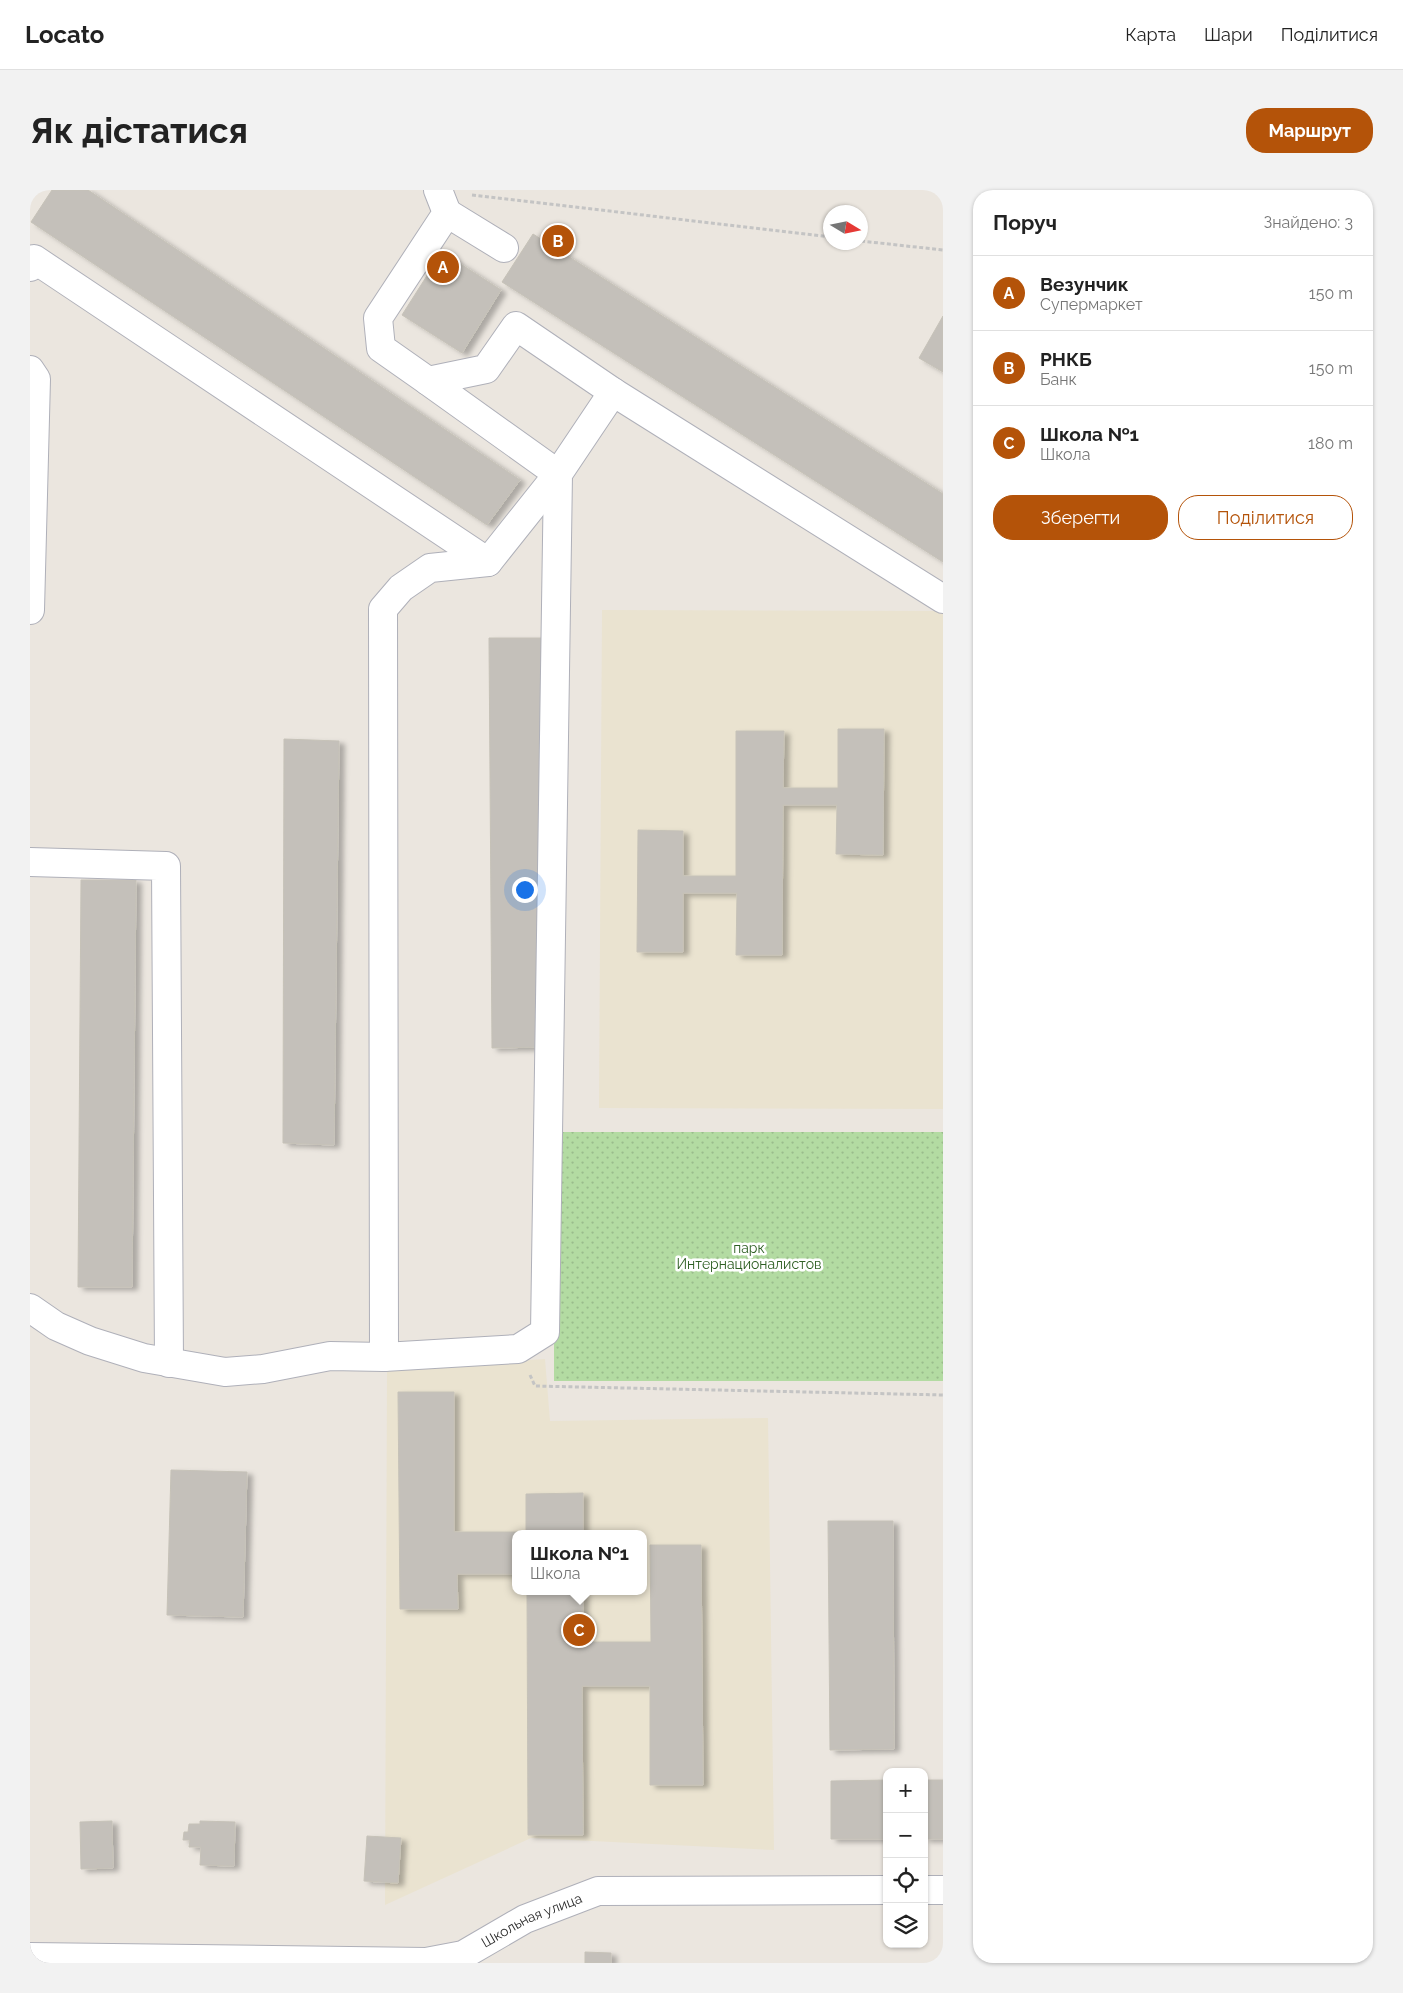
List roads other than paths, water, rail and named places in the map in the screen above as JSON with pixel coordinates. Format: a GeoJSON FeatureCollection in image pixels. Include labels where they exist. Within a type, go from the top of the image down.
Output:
{"type":"FeatureCollection","features":[{"type":"Feature","properties":{"kind":"street"},"geometry":{"type":"LineString","coordinates":[[504,248],[441,198],[378,318],[380,348],[558,474]]}},
{"type":"Feature","properties":{"kind":"street"},"geometry":{"type":"LineString","coordinates":[[30,267],[34,259],[488,562]]}},
{"type":"Feature","properties":{"kind":"street"},"geometry":{"type":"LineString","coordinates":[[428,381],[486,369],[516,326],[613,392],[943,599]]}},
{"type":"Feature","properties":{"kind":"street"},"geometry":{"type":"LineString","coordinates":[[30,610],[32,376]]}},
{"type":"Feature","properties":{"kind":"street"},"geometry":{"type":"LineString","coordinates":[[384,1357],[383,609],[400,588],[430,568],[488,562],[558,474],[613,392]]}},
{"type":"Feature","properties":{"kind":"street"},"geometry":{"type":"LineString","coordinates":[[30,1308],[56,1326],[90,1341],[144,1358],[225,1372],[263,1368],[330,1356],[384,1357],[518,1349],[545,1332],[558,474]]}},
{"type":"Feature","properties":{"kind":"street"},"geometry":{"type":"LineString","coordinates":[[30,862],[166,866],[169,1363]]}},
{"type":"Feature","properties":{"kind":"street","name":"Школьная улица"},"geometry":{"type":"LineString","coordinates":[[30,1957],[426,1962],[463,1955],[472,1957],[525,1920],[598,1891],[883,1890]]}},
{"type":"Feature","properties":{"kind":"street"},"geometry":{"type":"LineString","coordinates":[[928,1890],[943,1890]]}},
{"type":"Feature","properties":{"kind":"place","name":"РНКБ"},"geometry":{"type":"Point","coordinates":[558,241]}},
{"type":"Feature","properties":{"kind":"place","name":"Везунчик"},"geometry":{"type":"Point","coordinates":[443,267]}},
{"type":"Feature","properties":{"kind":"place","name":"Школа №1"},"geometry":{"type":"Point","coordinates":[579,1630]}},
{"type":"Feature","properties":{"kind":"park label","name":"парк Интернационалистов"},"geometry":{"type":"Point","coordinates":[749,1256]}}]}
